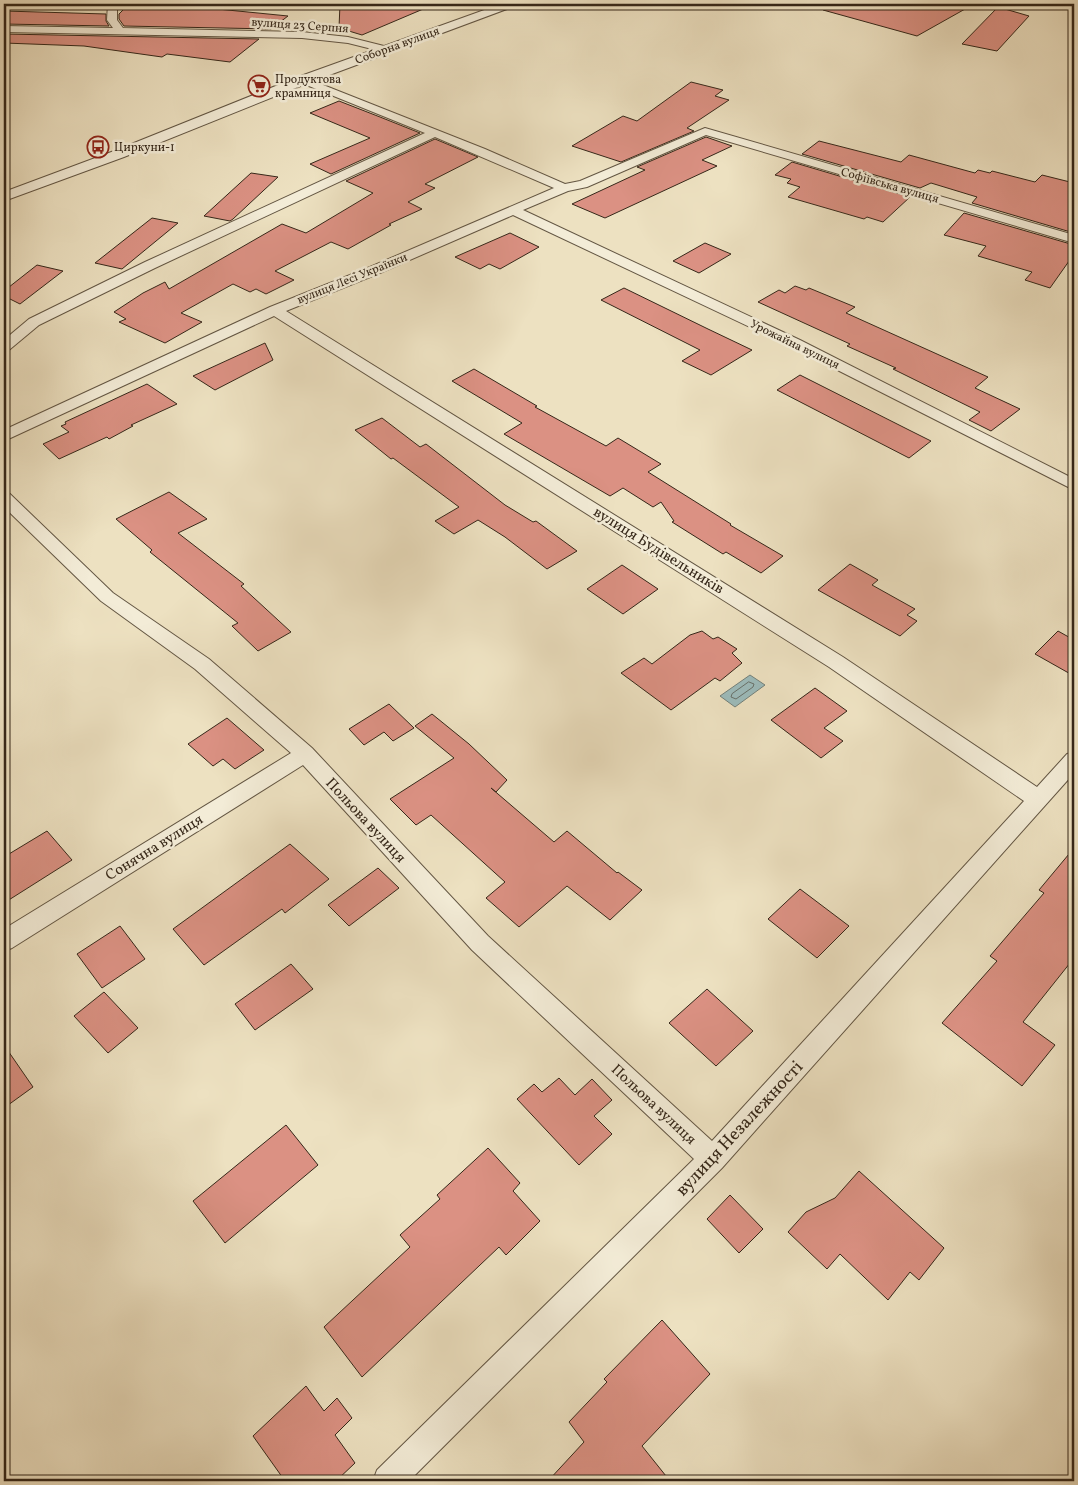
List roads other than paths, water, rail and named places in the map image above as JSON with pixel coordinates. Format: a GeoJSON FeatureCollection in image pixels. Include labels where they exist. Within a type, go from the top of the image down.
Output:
{"type":"FeatureCollection","features":[{"type":"Feature","properties":{"kind":"street"},"geometry":{"type":"LineString","coordinates":[[112,4],[112,20],[120,31]]}},
{"type":"Feature","properties":{"kind":"street","name":"Соборна вулиця"},"geometry":{"type":"LineString","coordinates":[[4,197],[119,154],[384,49],[511,4]]}},
{"type":"Feature","properties":{"kind":"street","name":"вулиця 23 Серпня"},"geometry":{"type":"LineString","coordinates":[[4,29],[302,36],[348,40],[384,49]]}},
{"type":"Feature","properties":{"kind":"street"},"geometry":{"type":"LineString","coordinates":[[303,80],[482,151],[564,188]]}},
{"type":"Feature","properties":{"kind":"street","name":"вулиця Лесі Українки"},"geometry":{"type":"LineString","coordinates":[[4,436],[275,310],[374,270],[564,188],[582,184],[705,130]]}},
{"type":"Feature","properties":{"kind":"street","name":"Софіївська вулиця"},"geometry":{"type":"LineString","coordinates":[[705,130],[1074,239]]}},
{"type":"Feature","properties":{"kind":"street"},"geometry":{"type":"LineString","coordinates":[[4,347],[34,322],[52,313],[254,215],[434,133]]}},
{"type":"Feature","properties":{"kind":"street","name":"Урожайна вулиця"},"geometry":{"type":"LineString","coordinates":[[513,210],[795,344],[1074,485]]}},
{"type":"Feature","properties":{"kind":"street","name":"вулиця Будівельників"},"geometry":{"type":"LineString","coordinates":[[275,310],[836,662],[1038,799]]}},
{"type":"Feature","properties":{"kind":"street","name":"Польова вулиця"},"geometry":{"type":"LineString","coordinates":[[4,498],[107,597],[202,664],[305,754],[480,943],[713,1159]]}},
{"type":"Feature","properties":{"kind":"street","name":"Сонячна вулиця"},"geometry":{"type":"LineString","coordinates":[[4,941],[305,754]]}},
{"type":"Feature","properties":{"kind":"street","name":"вулиця Незалежності"},"geometry":{"type":"LineString","coordinates":[[388,1481],[713,1159],[1074,760]]}},
{"type":"Feature","properties":{"kind":"water"},"geometry":{"type":"Polygon","coordinates":[[[750,675],[765,685],[735,707],[720,696],[750,675]]]}},
{"type":"Feature","properties":{"kind":"place","name":"Продуктова крамниця"},"geometry":{"type":"Point","coordinates":[259,86]}},
{"type":"Feature","properties":{"kind":"place","name":"Циркуни-1"},"geometry":{"type":"Point","coordinates":[98,147]}}]}
